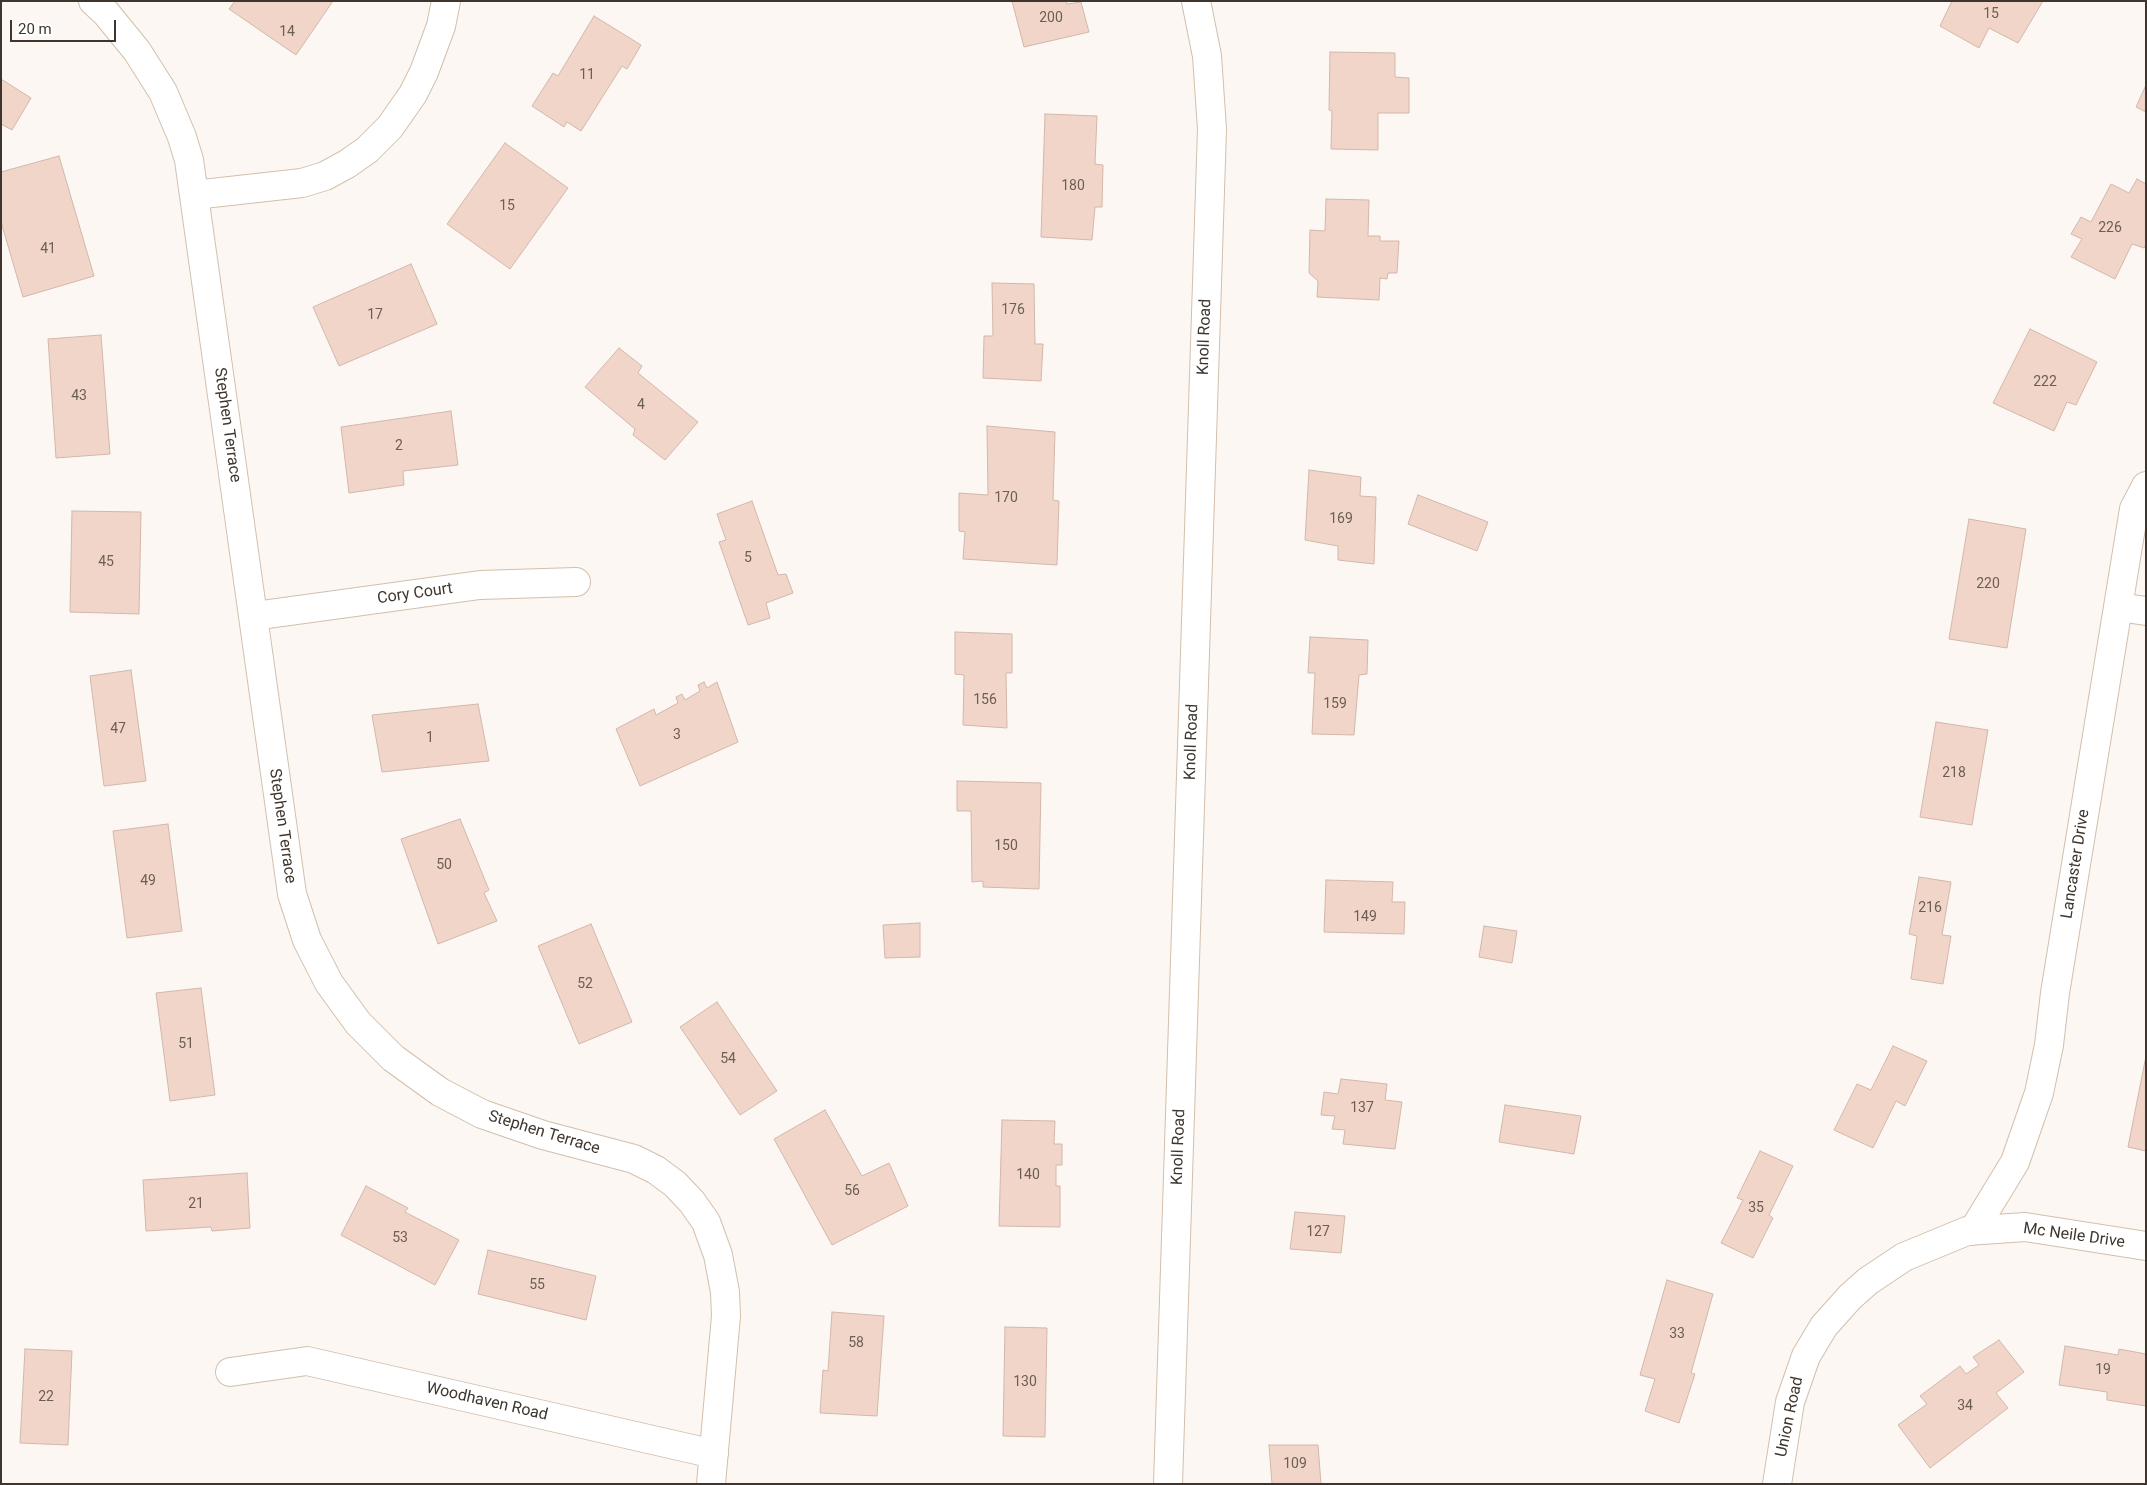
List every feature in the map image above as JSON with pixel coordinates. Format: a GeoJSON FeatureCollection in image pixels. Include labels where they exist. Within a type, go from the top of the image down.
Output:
{"type":"FeatureCollection","features":[{"type":"Feature","properties":{"kind":"street","name":"Stephen Terrace"},"geometry":{"type":"LineString","coordinates":[[92,1],[106,13],[137,50],[163,92],[187,152],[292,894],[307,940],[329,983],[358,1023],[393,1058],[440,1092],[482,1114],[534,1132],[634,1159],[656,1170],[676,1184],[692,1202],[706,1222],[718,1254],[725,1292],[726,1316],[714,1454]]}},
{"type":"Feature","properties":{"kind":"street"},"geometry":{"type":"LineString","coordinates":[[194,196],[302,183],[325,176],[367,150],[390,127],[413,94],[424,72],[441,26],[446,1]]}},
{"type":"Feature","properties":{"kind":"street","name":"Knoll Road"},"geometry":{"type":"LineString","coordinates":[[1168,1484],[1212,128],[1207,56],[1196,1]]}},
{"type":"Feature","properties":{"kind":"street","name":"Lancaster Drive"},"geometry":{"type":"LineString","coordinates":[[1973,1231],[2015,1162],[2039,1093],[2049,1045],[2056,983],[2134,510],[2146,486]]}},
{"type":"Feature","properties":{"kind":"street","name":"Cory Court"},"geometry":{"type":"LineString","coordinates":[[254,616],[480,585],[576,582]]}},
{"type":"Feature","properties":{"kind":"street"},"geometry":{"type":"LineString","coordinates":[[2118,607],[2146,611]]}},
{"type":"Feature","properties":{"kind":"street","name":"Mc Neile Drive"},"geometry":{"type":"LineString","coordinates":[[1973,1231],[2025,1226],[2146,1246]]}},
{"type":"Feature","properties":{"kind":"street","name":"Union Road"},"geometry":{"type":"LineString","coordinates":[[1777,1484],[1790,1402],[1797,1378],[1806,1356],[1824,1326],[1850,1297],[1868,1281],[1904,1257],[1967,1231],[1973,1231]]}},
{"type":"Feature","properties":{"kind":"street","name":"Woodhaven Road"},"geometry":{"type":"LineString","coordinates":[[230,1372],[307,1361],[714,1454]]}},
{"type":"Feature","properties":{"kind":"street"},"geometry":{"type":"LineString","coordinates":[[711,1484],[714,1454]]}},
{"type":"Feature","properties":{"kind":"building"},"geometry":{"type":"Polygon","coordinates":[[[235,1],[333,1],[296,55],[229,9],[235,1]]]}},
{"type":"Feature","properties":{"kind":"building"},"geometry":{"type":"Polygon","coordinates":[[[1012,1],[1066,1],[1067,4],[1081,2],[1089,32],[1024,47],[1012,1]]]}},
{"type":"Feature","properties":{"kind":"building"},"geometry":{"type":"Polygon","coordinates":[[[1952,1],[2043,1],[2018,43],[1989,28],[1979,48],[1940,26],[1952,1]]]}},
{"type":"Feature","properties":{"kind":"building"},"geometry":{"type":"Polygon","coordinates":[[[594,16],[641,45],[627,69],[622,66],[581,131],[567,122],[564,127],[532,106],[553,73],[558,76],[594,16]]]}},
{"type":"Feature","properties":{"kind":"building"},"geometry":{"type":"Polygon","coordinates":[[[1330,52],[1395,53],[1395,77],[1409,78],[1409,113],[1378,113],[1378,150],[1331,149],[1332,111],[1329,110],[1330,52]]]}},
{"type":"Feature","properties":{"kind":"building"},"geometry":{"type":"Polygon","coordinates":[[[1,79],[31,98],[12,130],[1,124],[1,79]]]}},
{"type":"Feature","properties":{"kind":"building"},"geometry":{"type":"Polygon","coordinates":[[[2146,85],[2146,112],[2136,107],[2146,85]]]}},
{"type":"Feature","properties":{"kind":"building"},"geometry":{"type":"Polygon","coordinates":[[[1045,114],[1097,116],[1095,164],[1103,165],[1102,207],[1095,207],[1092,240],[1041,237],[1045,114]]]}},
{"type":"Feature","properties":{"kind":"building"},"geometry":{"type":"Polygon","coordinates":[[[505,143],[568,188],[510,269],[447,224],[505,143]]]}},
{"type":"Feature","properties":{"kind":"building"},"geometry":{"type":"Polygon","coordinates":[[[59,156],[94,276],[23,297],[1,222],[1,172],[59,156]]]}},
{"type":"Feature","properties":{"kind":"building"},"geometry":{"type":"Polygon","coordinates":[[[2137,179],[2146,184],[2146,244],[2144,248],[2132,244],[2115,279],[2071,257],[2082,239],[2071,234],[2081,217],[2091,222],[2111,184],[2129,193],[2137,179]]]}},
{"type":"Feature","properties":{"kind":"building"},"geometry":{"type":"Polygon","coordinates":[[[1326,199],[1369,200],[1368,236],[1380,236],[1380,241],[1399,241],[1397,273],[1388,273],[1387,279],[1380,278],[1379,300],[1317,297],[1318,281],[1309,273],[1310,230],[1325,231],[1326,199]]]}},
{"type":"Feature","properties":{"kind":"building"},"geometry":{"type":"Polygon","coordinates":[[[411,264],[437,324],[339,366],[313,307],[411,264]]]}},
{"type":"Feature","properties":{"kind":"building"},"geometry":{"type":"Polygon","coordinates":[[[992,283],[1034,284],[1035,344],[1043,344],[1041,381],[983,378],[984,336],[993,336],[992,283]]]}},
{"type":"Feature","properties":{"kind":"building"},"geometry":{"type":"Polygon","coordinates":[[[2030,329],[2097,362],[2076,405],[2067,402],[2054,431],[1993,403],[2030,329]]]}},
{"type":"Feature","properties":{"kind":"building"},"geometry":{"type":"Polygon","coordinates":[[[101,335],[110,454],[56,458],[48,339],[101,335]]]}},
{"type":"Feature","properties":{"kind":"building"},"geometry":{"type":"Polygon","coordinates":[[[619,348],[642,366],[638,373],[698,422],[665,460],[633,435],[635,429],[585,387],[619,348]]]}},
{"type":"Feature","properties":{"kind":"building"},"geometry":{"type":"Polygon","coordinates":[[[451,411],[458,465],[403,471],[404,485],[349,493],[341,427],[451,411]]]}},
{"type":"Feature","properties":{"kind":"building"},"geometry":{"type":"Polygon","coordinates":[[[987,426],[1055,432],[1053,500],[1059,501],[1057,565],[963,559],[965,532],[959,531],[959,493],[988,495],[987,426]]]}},
{"type":"Feature","properties":{"kind":"building"},"geometry":{"type":"Polygon","coordinates":[[[1309,470],[1361,477],[1360,496],[1376,497],[1374,564],[1338,560],[1338,546],[1305,540],[1309,470]]]}},
{"type":"Feature","properties":{"kind":"building"},"geometry":{"type":"Polygon","coordinates":[[[1418,495],[1488,522],[1477,551],[1408,524],[1418,495]]]}},
{"type":"Feature","properties":{"kind":"building"},"geometry":{"type":"Polygon","coordinates":[[[752,501],[778,575],[786,574],[793,593],[766,603],[770,618],[748,625],[719,542],[726,540],[717,514],[752,501]]]}},
{"type":"Feature","properties":{"kind":"building"},"geometry":{"type":"Polygon","coordinates":[[[72,511],[141,512],[139,614],[70,612],[72,511]]]}},
{"type":"Feature","properties":{"kind":"building"},"geometry":{"type":"Polygon","coordinates":[[[1969,519],[2026,529],[2007,648],[1949,639],[1969,519]]]}},
{"type":"Feature","properties":{"kind":"building"},"geometry":{"type":"Polygon","coordinates":[[[955,632],[1012,634],[1012,673],[1006,673],[1007,728],[963,725],[964,675],[955,674],[955,632]]]}},
{"type":"Feature","properties":{"kind":"building"},"geometry":{"type":"Polygon","coordinates":[[[1310,637],[1368,640],[1367,674],[1359,675],[1354,735],[1312,734],[1315,673],[1308,673],[1310,637]]]}},
{"type":"Feature","properties":{"kind":"building"},"geometry":{"type":"Polygon","coordinates":[[[131,670],[146,781],[104,786],[90,676],[131,670]]]}},
{"type":"Feature","properties":{"kind":"building"},"geometry":{"type":"Polygon","coordinates":[[[704,682],[707,688],[717,682],[738,742],[640,786],[616,729],[654,709],[656,715],[678,703],[676,697],[682,694],[685,700],[700,691],[698,685],[704,682]]]}},
{"type":"Feature","properties":{"kind":"building"},"geometry":{"type":"Polygon","coordinates":[[[478,704],[489,761],[382,772],[372,715],[478,704]]]}},
{"type":"Feature","properties":{"kind":"building"},"geometry":{"type":"Polygon","coordinates":[[[1936,722],[1988,730],[1972,825],[1920,817],[1936,722]]]}},
{"type":"Feature","properties":{"kind":"building"},"geometry":{"type":"Polygon","coordinates":[[[957,781],[1041,783],[1039,889],[983,887],[983,881],[972,882],[971,811],[957,811],[957,781]]]}},
{"type":"Feature","properties":{"kind":"building"},"geometry":{"type":"Polygon","coordinates":[[[460,819],[489,890],[484,893],[497,921],[438,944],[401,839],[460,819]]]}},
{"type":"Feature","properties":{"kind":"building"},"geometry":{"type":"Polygon","coordinates":[[[168,824],[182,931],[127,938],[113,831],[168,824]]]}},
{"type":"Feature","properties":{"kind":"building"},"geometry":{"type":"Polygon","coordinates":[[[1919,877],[1951,882],[1942,935],[1951,936],[1943,984],[1911,979],[1917,936],[1909,934],[1919,877]]]}},
{"type":"Feature","properties":{"kind":"building"},"geometry":{"type":"Polygon","coordinates":[[[1326,880],[1393,882],[1392,902],[1405,902],[1404,934],[1324,932],[1326,880]]]}},
{"type":"Feature","properties":{"kind":"building"},"geometry":{"type":"Polygon","coordinates":[[[920,923],[920,957],[885,958],[883,925],[920,923]]]}},
{"type":"Feature","properties":{"kind":"building"},"geometry":{"type":"Polygon","coordinates":[[[591,924],[632,1022],[579,1044],[538,946],[591,924]]]}},
{"type":"Feature","properties":{"kind":"building"},"geometry":{"type":"Polygon","coordinates":[[[1484,926],[1517,931],[1512,963],[1479,957],[1484,926]]]}},
{"type":"Feature","properties":{"kind":"building"},"geometry":{"type":"Polygon","coordinates":[[[201,988],[215,1095],[170,1101],[156,993],[201,988]]]}},
{"type":"Feature","properties":{"kind":"building"},"geometry":{"type":"Polygon","coordinates":[[[717,1002],[777,1091],[740,1115],[680,1027],[717,1002]]]}},
{"type":"Feature","properties":{"kind":"building"},"geometry":{"type":"Polygon","coordinates":[[[1893,1046],[1927,1061],[1905,1106],[1896,1101],[1873,1148],[1834,1130],[1857,1084],[1871,1090],[1893,1046]]]}},
{"type":"Feature","properties":{"kind":"building"},"geometry":{"type":"Polygon","coordinates":[[[2146,1056],[2146,1151],[2128,1147],[2146,1056]]]}},
{"type":"Feature","properties":{"kind":"building"},"geometry":{"type":"Polygon","coordinates":[[[1341,1079],[1387,1084],[1385,1100],[1402,1102],[1395,1149],[1343,1144],[1345,1130],[1332,1129],[1335,1116],[1321,1115],[1324,1092],[1338,1094],[1341,1079]]]}},
{"type":"Feature","properties":{"kind":"building"},"geometry":{"type":"Polygon","coordinates":[[[1505,1105],[1581,1116],[1574,1154],[1499,1142],[1505,1105]]]}},
{"type":"Feature","properties":{"kind":"building"},"geometry":{"type":"Polygon","coordinates":[[[825,1110],[862,1176],[889,1163],[908,1206],[832,1245],[774,1139],[825,1110]]]}},
{"type":"Feature","properties":{"kind":"building"},"geometry":{"type":"Polygon","coordinates":[[[1002,1120],[1055,1121],[1054,1144],[1062,1144],[1062,1165],[1056,1165],[1056,1186],[1060,1186],[1060,1227],[999,1226],[1002,1120]]]}},
{"type":"Feature","properties":{"kind":"building"},"geometry":{"type":"Polygon","coordinates":[[[1760,1151],[1793,1166],[1769,1215],[1773,1218],[1753,1258],[1721,1243],[1743,1200],[1737,1198],[1760,1151]]]}},
{"type":"Feature","properties":{"kind":"building"},"geometry":{"type":"Polygon","coordinates":[[[247,1173],[250,1228],[212,1231],[211,1227],[146,1231],[143,1180],[247,1173]]]}},
{"type":"Feature","properties":{"kind":"building"},"geometry":{"type":"Polygon","coordinates":[[[366,1186],[408,1208],[405,1212],[459,1240],[435,1285],[341,1235],[366,1186]]]}},
{"type":"Feature","properties":{"kind":"building"},"geometry":{"type":"Polygon","coordinates":[[[1295,1212],[1345,1216],[1341,1253],[1290,1249],[1295,1212]]]}},
{"type":"Feature","properties":{"kind":"building"},"geometry":{"type":"Polygon","coordinates":[[[488,1250],[596,1276],[586,1320],[478,1294],[488,1250]]]}},
{"type":"Feature","properties":{"kind":"building"},"geometry":{"type":"Polygon","coordinates":[[[1667,1280],[1713,1294],[1691,1373],[1695,1374],[1679,1423],[1645,1411],[1655,1379],[1640,1375],[1667,1280]]]}},
{"type":"Feature","properties":{"kind":"building"},"geometry":{"type":"Polygon","coordinates":[[[832,1312],[884,1316],[877,1416],[820,1413],[823,1370],[828,1371],[832,1312]]]}},
{"type":"Feature","properties":{"kind":"building"},"geometry":{"type":"Polygon","coordinates":[[[1005,1327],[1047,1328],[1045,1437],[1003,1436],[1005,1327]]]}},
{"type":"Feature","properties":{"kind":"building"},"geometry":{"type":"Polygon","coordinates":[[[1999,1340],[2024,1372],[1996,1393],[2008,1408],[1930,1468],[1898,1425],[1927,1404],[1920,1396],[1960,1366],[1966,1374],[1979,1365],[1973,1357],[1999,1340]]]}},
{"type":"Feature","properties":{"kind":"building"},"geometry":{"type":"Polygon","coordinates":[[[2065,1346],[2118,1355],[2119,1349],[2146,1354],[2146,1406],[2107,1400],[2107,1392],[2059,1385],[2065,1346]]]}},
{"type":"Feature","properties":{"kind":"building"},"geometry":{"type":"Polygon","coordinates":[[[25,1349],[72,1351],[68,1445],[20,1443],[25,1349]]]}},
{"type":"Feature","properties":{"kind":"building"},"geometry":{"type":"Polygon","coordinates":[[[1269,1445],[1318,1445],[1321,1484],[1272,1484],[1269,1445]]]}}]}
